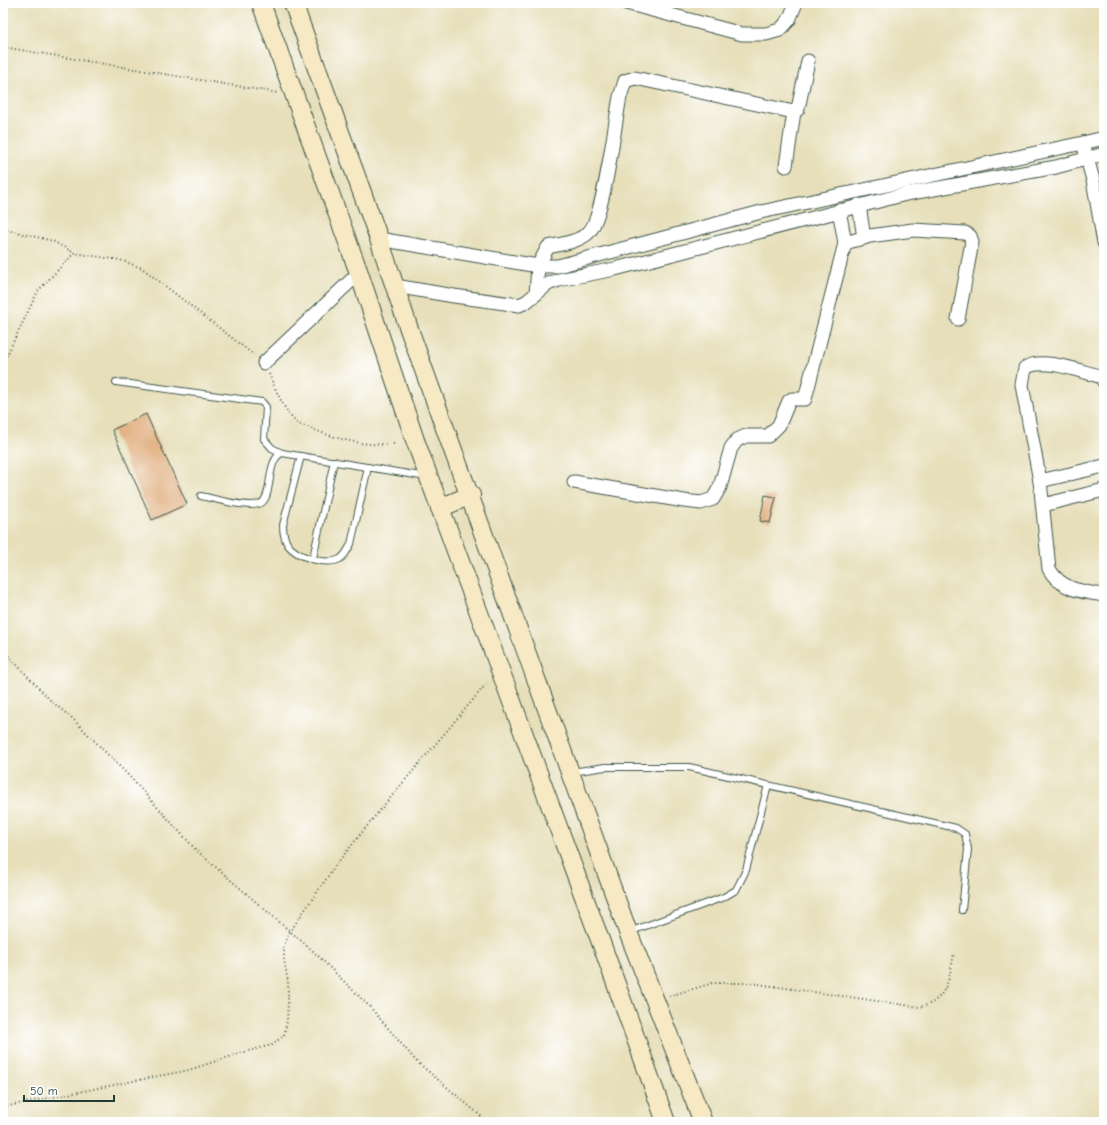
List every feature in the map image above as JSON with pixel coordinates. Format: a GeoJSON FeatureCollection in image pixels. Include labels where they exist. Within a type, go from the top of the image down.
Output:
{"type":"FeatureCollection","features":[{"type":"Feature","properties":{"kind":"street"},"geometry":{"type":"LineString","coordinates":[[261,3],[359,273],[415,440],[666,1122]]}},
{"type":"Feature","properties":{"kind":"street"},"geometry":{"type":"LineString","coordinates":[[293,3],[628,932],[702,1122]]}},
{"type":"Feature","properties":{"kind":"street"},"geometry":{"type":"LineString","coordinates":[[626,3],[742,34],[766,34],[780,30],[789,20],[796,3]]}},
{"type":"Feature","properties":{"kind":"street"},"geometry":{"type":"LineString","coordinates":[[786,166],[794,112],[798,109],[808,61]]}},
{"type":"Feature","properties":{"kind":"street"},"geometry":{"type":"LineString","coordinates":[[536,294],[538,266],[548,247],[579,239],[590,232],[595,222],[601,202],[620,97],[625,81],[635,78],[794,112]]}},
{"type":"Feature","properties":{"kind":"street"},"geometry":{"type":"LineString","coordinates":[[379,239],[538,266],[558,266],[761,212],[1103,138],[1104,156],[1087,158],[1056,166],[881,200],[615,269],[559,280],[548,284],[526,302],[510,305],[395,286]]}},
{"type":"Feature","properties":{"kind":"street"},"geometry":{"type":"LineString","coordinates":[[1083,143],[1093,180],[1104,242]]}},
{"type":"Feature","properties":{"kind":"street"},"geometry":{"type":"LineString","coordinates":[[877,186],[881,200]]}},
{"type":"Feature","properties":{"kind":"street"},"geometry":{"type":"LineString","coordinates":[[859,206],[864,238]]}},
{"type":"Feature","properties":{"kind":"street"},"geometry":{"type":"LineString","coordinates":[[574,482],[684,501],[701,503],[713,499],[720,487],[731,448],[737,440],[746,436],[768,436],[779,425],[789,401],[792,399],[805,399],[844,243],[839,210]]}},
{"type":"Feature","properties":{"kind":"street"},"geometry":{"type":"LineString","coordinates":[[844,243],[864,238],[913,230],[965,233],[970,236],[972,242],[958,319]]}},
{"type":"Feature","properties":{"kind":"street"},"geometry":{"type":"LineString","coordinates":[[264,363],[359,273]]}},
{"type":"Feature","properties":{"kind":"street"},"geometry":{"type":"LineString","coordinates":[[1104,382],[1102,378],[1056,365],[1031,364],[1025,368],[1022,385],[1040,481],[1049,569],[1055,579],[1068,588],[1104,595]]}},
{"type":"Feature","properties":{"kind":"street"},"geometry":{"type":"LineString","coordinates":[[1040,481],[1104,466]]}},
{"type":"Feature","properties":{"kind":"street"},"geometry":{"type":"LineString","coordinates":[[1043,505],[1104,490]]}},
{"type":"Feature","properties":{"kind":"street"},"geometry":{"type":"LineString","coordinates":[[440,508],[471,494]]}},
{"type":"Feature","properties":{"kind":"lane"},"geometry":{"type":"LineString","coordinates":[[116,382],[262,402],[265,404],[266,414],[263,431],[264,440],[272,448],[282,454],[429,477]]}},
{"type":"Feature","properties":{"kind":"lane"},"geometry":{"type":"LineString","coordinates":[[201,496],[248,505],[263,502],[267,495],[274,462],[278,455],[282,454]]}},
{"type":"Feature","properties":{"kind":"lane"},"geometry":{"type":"LineString","coordinates":[[301,456],[283,525],[284,536],[288,545],[304,557],[332,561],[340,559],[347,552],[351,544],[368,467]]}},
{"type":"Feature","properties":{"kind":"lane"},"geometry":{"type":"LineString","coordinates":[[312,558],[334,461]]}},
{"type":"Feature","properties":{"kind":"lane"},"geometry":{"type":"LineString","coordinates":[[570,772],[605,767],[689,767],[956,828],[964,834],[968,850],[962,910]]}},
{"type":"Feature","properties":{"kind":"lane"},"geometry":{"type":"LineString","coordinates":[[628,932],[724,897],[736,890],[746,870],[768,785]]}},
{"type":"Feature","properties":{"kind":"path"},"geometry":{"type":"LineString","coordinates":[[3,47],[295,95]]}},
{"type":"Feature","properties":{"kind":"path"},"geometry":{"type":"LineString","coordinates":[[3,229],[53,241],[74,253],[120,260],[142,268],[264,363],[282,403],[297,423],[320,433],[357,443],[388,445],[415,440]]}},
{"type":"Feature","properties":{"kind":"path"},"geometry":{"type":"LineString","coordinates":[[3,363],[38,291],[74,253]]}},
{"type":"Feature","properties":{"kind":"path"},"geometry":{"type":"LineString","coordinates":[[3,650],[46,696],[72,718],[129,776],[197,851],[290,932],[370,1007],[416,1061],[488,1122]]}},
{"type":"Feature","properties":{"kind":"path"},"geometry":{"type":"LineString","coordinates":[[3,1107],[189,1070],[241,1053],[272,1045],[284,1035],[288,1021],[288,982],[284,946],[290,932],[335,866],[380,810],[500,668]]}},
{"type":"Feature","properties":{"kind":"path"},"geometry":{"type":"LineString","coordinates":[[655,1001],[713,983],[727,982],[751,983],[919,1007],[927,1006],[941,997],[949,982],[954,953]]}},
{"type":"Feature","properties":{"kind":"building"},"geometry":{"type":"Polygon","coordinates":[[[146,414],[187,504],[152,520],[112,430],[146,414]]]}},
{"type":"Feature","properties":{"kind":"building"},"geometry":{"type":"Polygon","coordinates":[[[765,495],[776,497],[770,523],[760,521],[765,495]]]}}]}
